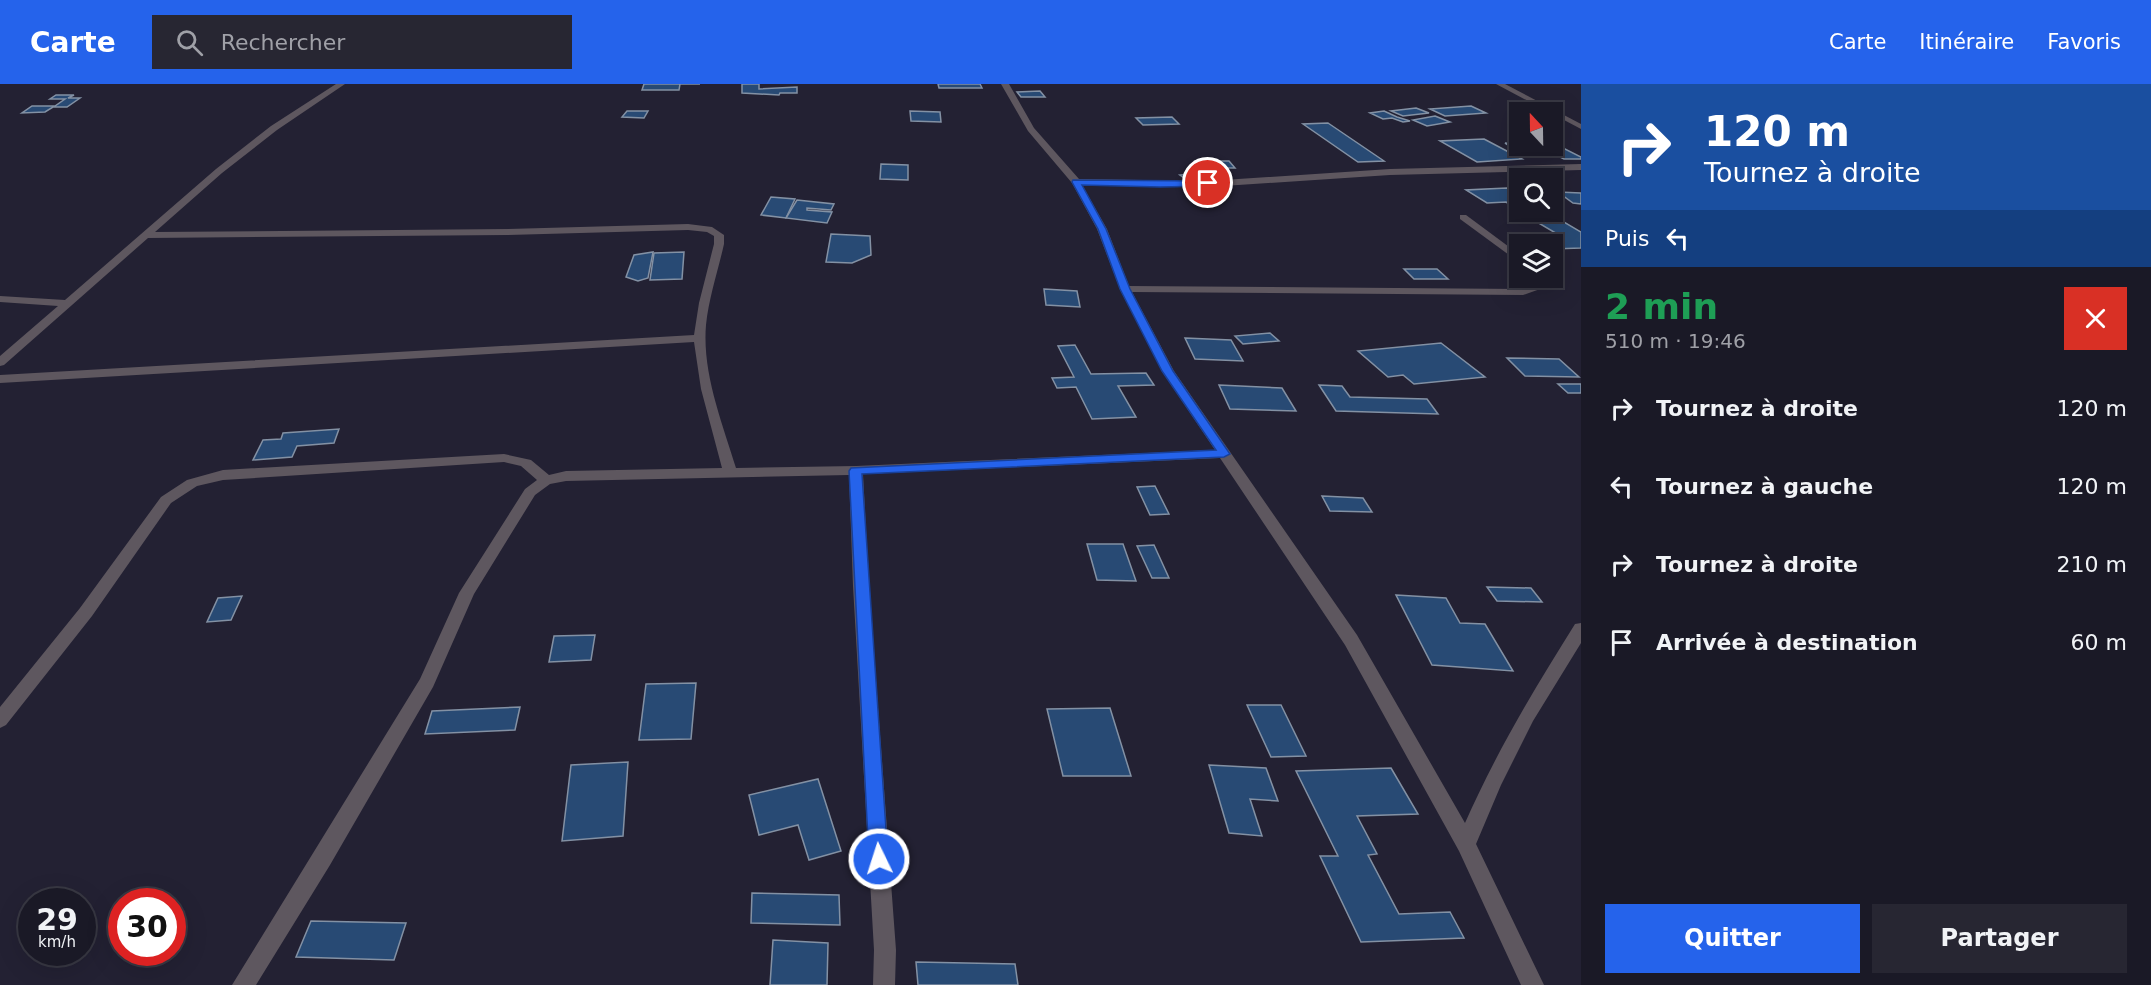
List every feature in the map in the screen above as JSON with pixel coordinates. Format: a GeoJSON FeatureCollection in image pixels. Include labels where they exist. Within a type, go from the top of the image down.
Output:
{"type":"FeatureCollection","features":[{"type":"Feature","properties":{"kind":"street"},"geometry":{"type":"LineString","coordinates":[[0,362],[219,171],[274,128],[341,84]]}},
{"type":"Feature","properties":{"kind":"street"},"geometry":{"type":"LineString","coordinates":[[1005,84],[1031,129],[1076,182],[1102,229],[1125,289],[1168,371],[1351,640],[1466,844],[1533,985]]}},
{"type":"Feature","properties":{"kind":"street"},"geometry":{"type":"LineString","coordinates":[[1500,84],[1581,127]]}},
{"type":"Feature","properties":{"kind":"street"},"geometry":{"type":"LineString","coordinates":[[1076,182],[1196,184],[1390,172],[1581,167]]}},
{"type":"Feature","properties":{"kind":"street"},"geometry":{"type":"LineString","coordinates":[[1463,217],[1509,252]]}},
{"type":"Feature","properties":{"kind":"street"},"geometry":{"type":"LineString","coordinates":[[148,235],[519,232],[688,227],[709,229],[719,235],[719,243],[703,310],[700,338],[706,385],[730,473]]}},
{"type":"Feature","properties":{"kind":"street"},"geometry":{"type":"LineString","coordinates":[[1125,289],[1523,292],[1534,288]]}},
{"type":"Feature","properties":{"kind":"street"},"geometry":{"type":"LineString","coordinates":[[0,299],[68,303]]}},
{"type":"Feature","properties":{"kind":"street"},"geometry":{"type":"LineString","coordinates":[[0,379],[700,338]]}},
{"type":"Feature","properties":{"kind":"street"},"geometry":{"type":"LineString","coordinates":[[243,985],[323,858],[427,682],[467,593],[530,492],[546,480],[566,476],[855,471],[1224,454]]}},
{"type":"Feature","properties":{"kind":"street"},"geometry":{"type":"LineString","coordinates":[[0,720],[86,612],[166,500],[192,483],[224,475],[504,458],[526,463],[546,480]]}},
{"type":"Feature","properties":{"kind":"street"},"geometry":{"type":"LineString","coordinates":[[855,471],[885,950],[884,985]]}},
{"type":"Feature","properties":{"kind":"street"},"geometry":{"type":"LineString","coordinates":[[1466,844],[1493,782],[1527,716],[1581,629]]}},
{"type":"Feature","properties":{"kind":"building"},"geometry":{"type":"Polygon","coordinates":[[[644,84],[680,84],[679,90],[642,90],[644,84]]]}},
{"type":"Feature","properties":{"kind":"building"},"geometry":{"type":"Polygon","coordinates":[[[742,84],[759,84],[759,89],[797,87],[797,93],[780,93],[779,95],[742,93],[742,84]]]}},
{"type":"Feature","properties":{"kind":"building"},"geometry":{"type":"Polygon","coordinates":[[[938,84],[980,84],[982,88],[939,88],[938,84]]]}},
{"type":"Feature","properties":{"kind":"building"},"geometry":{"type":"Polygon","coordinates":[[[1040,91],[1045,97],[1021,97],[1017,92],[1040,91]]]}},
{"type":"Feature","properties":{"kind":"building"},"geometry":{"type":"Polygon","coordinates":[[[56,95],[74,95],[68,98],[80,98],[67,107],[53,107],[45,112],[22,113],[32,106],[55,106],[65,99],[50,99],[56,95]]]}},
{"type":"Feature","properties":{"kind":"building"},"geometry":{"type":"Polygon","coordinates":[[[1471,106],[1486,113],[1445,116],[1430,109],[1471,106]]]}},
{"type":"Feature","properties":{"kind":"building"},"geometry":{"type":"Polygon","coordinates":[[[1416,108],[1429,113],[1403,116],[1391,111],[1416,108]]]}},
{"type":"Feature","properties":{"kind":"building"},"geometry":{"type":"Polygon","coordinates":[[[627,111],[648,111],[644,118],[622,117],[627,111]]]}},
{"type":"Feature","properties":{"kind":"building"},"geometry":{"type":"Polygon","coordinates":[[[910,111],[940,112],[941,122],[911,121],[910,111]]]}},
{"type":"Feature","properties":{"kind":"building"},"geometry":{"type":"Polygon","coordinates":[[[1384,111],[1410,121],[1383,119],[1370,113],[1384,111]]]}},
{"type":"Feature","properties":{"kind":"building"},"geometry":{"type":"Polygon","coordinates":[[[1435,116],[1450,122],[1427,126],[1413,120],[1435,116]]]}},
{"type":"Feature","properties":{"kind":"building"},"geometry":{"type":"Polygon","coordinates":[[[1172,117],[1179,124],[1143,125],[1136,118],[1172,117]]]}},
{"type":"Feature","properties":{"kind":"building"},"geometry":{"type":"Polygon","coordinates":[[[1328,123],[1384,161],[1358,162],[1303,124],[1328,123]]]}},
{"type":"Feature","properties":{"kind":"building"},"geometry":{"type":"Polygon","coordinates":[[[1484,139],[1509,152],[1509,156],[1522,159],[1477,162],[1440,141],[1484,139]]]}},
{"type":"Feature","properties":{"kind":"building"},"geometry":{"type":"Polygon","coordinates":[[[1563,148],[1581,157],[1581,159],[1564,159],[1558,156],[1563,156],[1563,148]]]}},
{"type":"Feature","properties":{"kind":"building"},"geometry":{"type":"Polygon","coordinates":[[[1195,161],[1229,161],[1235,168],[1201,168],[1195,161]]]}},
{"type":"Feature","properties":{"kind":"building"},"geometry":{"type":"Polygon","coordinates":[[[881,164],[908,165],[908,180],[880,179],[881,164]]]}},
{"type":"Feature","properties":{"kind":"building"},"geometry":{"type":"Polygon","coordinates":[[[1214,172],[1222,177],[1187,180],[1180,175],[1214,172]]]}},
{"type":"Feature","properties":{"kind":"building"},"geometry":{"type":"Polygon","coordinates":[[[1507,188],[1509,189],[1509,204],[1506,202],[1487,203],[1466,190],[1507,188]]]}},
{"type":"Feature","properties":{"kind":"building"},"geometry":{"type":"Polygon","coordinates":[[[1563,192],[1581,193],[1581,204],[1573,203],[1563,196],[1563,192]]]}},
{"type":"Feature","properties":{"kind":"building"},"geometry":{"type":"Polygon","coordinates":[[[771,197],[795,199],[786,218],[761,215],[771,197]]]}},
{"type":"Feature","properties":{"kind":"building"},"geometry":{"type":"Polygon","coordinates":[[[797,200],[834,204],[831,210],[807,208],[807,210],[832,212],[827,223],[786,218],[797,200]]]}},
{"type":"Feature","properties":{"kind":"building"},"geometry":{"type":"Polygon","coordinates":[[[1563,221],[1581,232],[1581,248],[1563,249],[1563,234],[1557,234],[1537,222],[1563,221]]]}},
{"type":"Feature","properties":{"kind":"building"},"geometry":{"type":"Polygon","coordinates":[[[831,234],[870,236],[871,255],[852,263],[826,262],[831,234]]]}},
{"type":"Feature","properties":{"kind":"building"},"geometry":{"type":"Polygon","coordinates":[[[653,252],[648,278],[638,281],[626,277],[634,255],[653,252]]]}},
{"type":"Feature","properties":{"kind":"building"},"geometry":{"type":"Polygon","coordinates":[[[684,252],[682,279],[650,280],[654,253],[684,252]]]}},
{"type":"Feature","properties":{"kind":"building"},"geometry":{"type":"Polygon","coordinates":[[[1404,269],[1437,269],[1448,279],[1414,279],[1404,269]]]}},
{"type":"Feature","properties":{"kind":"building"},"geometry":{"type":"Polygon","coordinates":[[[1044,289],[1077,291],[1080,307],[1046,305],[1044,289]]]}},
{"type":"Feature","properties":{"kind":"building"},"geometry":{"type":"Polygon","coordinates":[[[1270,333],[1279,341],[1243,344],[1235,336],[1270,333]]]}},
{"type":"Feature","properties":{"kind":"building"},"geometry":{"type":"Polygon","coordinates":[[[1185,338],[1231,340],[1243,361],[1195,359],[1185,338]]]}},
{"type":"Feature","properties":{"kind":"building"},"geometry":{"type":"Polygon","coordinates":[[[1441,343],[1485,377],[1414,384],[1403,375],[1388,377],[1358,351],[1441,343]]]}},
{"type":"Feature","properties":{"kind":"building"},"geometry":{"type":"Polygon","coordinates":[[[1075,345],[1091,374],[1146,373],[1154,385],[1118,386],[1136,417],[1092,419],[1076,387],[1057,388],[1052,378],[1074,377],[1058,346],[1075,345]]]}},
{"type":"Feature","properties":{"kind":"building"},"geometry":{"type":"Polygon","coordinates":[[[1507,358],[1559,359],[1579,377],[1525,376],[1507,358]]]}},
{"type":"Feature","properties":{"kind":"building"},"geometry":{"type":"Polygon","coordinates":[[[1558,384],[1581,384],[1581,393],[1568,393],[1558,384]]]}},
{"type":"Feature","properties":{"kind":"building"},"geometry":{"type":"Polygon","coordinates":[[[1219,385],[1282,388],[1296,411],[1230,409],[1219,385]]]}},
{"type":"Feature","properties":{"kind":"building"},"geometry":{"type":"Polygon","coordinates":[[[1319,385],[1342,386],[1350,397],[1427,399],[1438,414],[1336,411],[1319,385]]]}},
{"type":"Feature","properties":{"kind":"building"},"geometry":{"type":"Polygon","coordinates":[[[339,429],[334,443],[297,446],[292,457],[253,460],[263,440],[281,439],[283,433],[339,429]]]}},
{"type":"Feature","properties":{"kind":"building"},"geometry":{"type":"Polygon","coordinates":[[[1155,486],[1169,514],[1150,515],[1137,487],[1155,486]]]}},
{"type":"Feature","properties":{"kind":"building"},"geometry":{"type":"Polygon","coordinates":[[[1322,496],[1363,498],[1372,512],[1330,511],[1322,496]]]}},
{"type":"Feature","properties":{"kind":"building"},"geometry":{"type":"Polygon","coordinates":[[[1087,544],[1123,544],[1136,581],[1097,580],[1087,544]]]}},
{"type":"Feature","properties":{"kind":"building"},"geometry":{"type":"Polygon","coordinates":[[[1154,545],[1169,578],[1152,578],[1137,546],[1154,545]]]}},
{"type":"Feature","properties":{"kind":"building"},"geometry":{"type":"Polygon","coordinates":[[[1487,587],[1531,588],[1542,602],[1497,601],[1487,587]]]}},
{"type":"Feature","properties":{"kind":"building"},"geometry":{"type":"Polygon","coordinates":[[[1396,595],[1446,598],[1460,623],[1485,624],[1513,671],[1432,665],[1396,595]]]}},
{"type":"Feature","properties":{"kind":"building"},"geometry":{"type":"Polygon","coordinates":[[[242,596],[231,620],[207,622],[218,598],[242,596]]]}},
{"type":"Feature","properties":{"kind":"building"},"geometry":{"type":"Polygon","coordinates":[[[595,635],[591,660],[549,662],[554,636],[595,635]]]}},
{"type":"Feature","properties":{"kind":"building"},"geometry":{"type":"Polygon","coordinates":[[[696,683],[691,739],[639,740],[646,684],[696,683]]]}},
{"type":"Feature","properties":{"kind":"building"},"geometry":{"type":"Polygon","coordinates":[[[1247,705],[1281,705],[1306,756],[1271,757],[1247,705]]]}},
{"type":"Feature","properties":{"kind":"building"},"geometry":{"type":"Polygon","coordinates":[[[520,707],[515,730],[425,734],[432,711],[520,707]]]}},
{"type":"Feature","properties":{"kind":"building"},"geometry":{"type":"Polygon","coordinates":[[[1110,708],[1131,776],[1063,776],[1047,709],[1110,708]]]}},
{"type":"Feature","properties":{"kind":"building"},"geometry":{"type":"Polygon","coordinates":[[[628,762],[623,836],[562,841],[571,765],[628,762]]]}},
{"type":"Feature","properties":{"kind":"building"},"geometry":{"type":"Polygon","coordinates":[[[1209,765],[1266,768],[1278,801],[1250,799],[1262,836],[1229,833],[1209,765]]]}},
{"type":"Feature","properties":{"kind":"building"},"geometry":{"type":"Polygon","coordinates":[[[1391,768],[1418,814],[1357,816],[1377,854],[1368,855],[1399,914],[1450,912],[1464,938],[1361,942],[1320,856],[1338,856],[1296,771],[1391,768]]]}},
{"type":"Feature","properties":{"kind":"building"},"geometry":{"type":"Polygon","coordinates":[[[818,779],[841,851],[809,860],[798,825],[759,835],[749,795],[818,779]]]}},
{"type":"Feature","properties":{"kind":"building"},"geometry":{"type":"Polygon","coordinates":[[[752,893],[839,895],[840,925],[751,923],[752,893]]]}},
{"type":"Feature","properties":{"kind":"building"},"geometry":{"type":"Polygon","coordinates":[[[311,921],[406,923],[394,960],[296,957],[311,921]]]}},
{"type":"Feature","properties":{"kind":"building"},"geometry":{"type":"Polygon","coordinates":[[[773,940],[828,943],[827,985],[770,985],[773,940]]]}},
{"type":"Feature","properties":{"kind":"building"},"geometry":{"type":"Polygon","coordinates":[[[916,962],[1015,964],[1018,985],[918,985],[916,962]]]}},
{"type":"Feature","properties":{"kind":"route"},"geometry":{"type":"LineString","coordinates":[[879,859],[855,471],[1029,461],[1224,454],[1168,371],[1125,289],[1102,229],[1076,182],[1160,185],[1208,183]]}}]}
